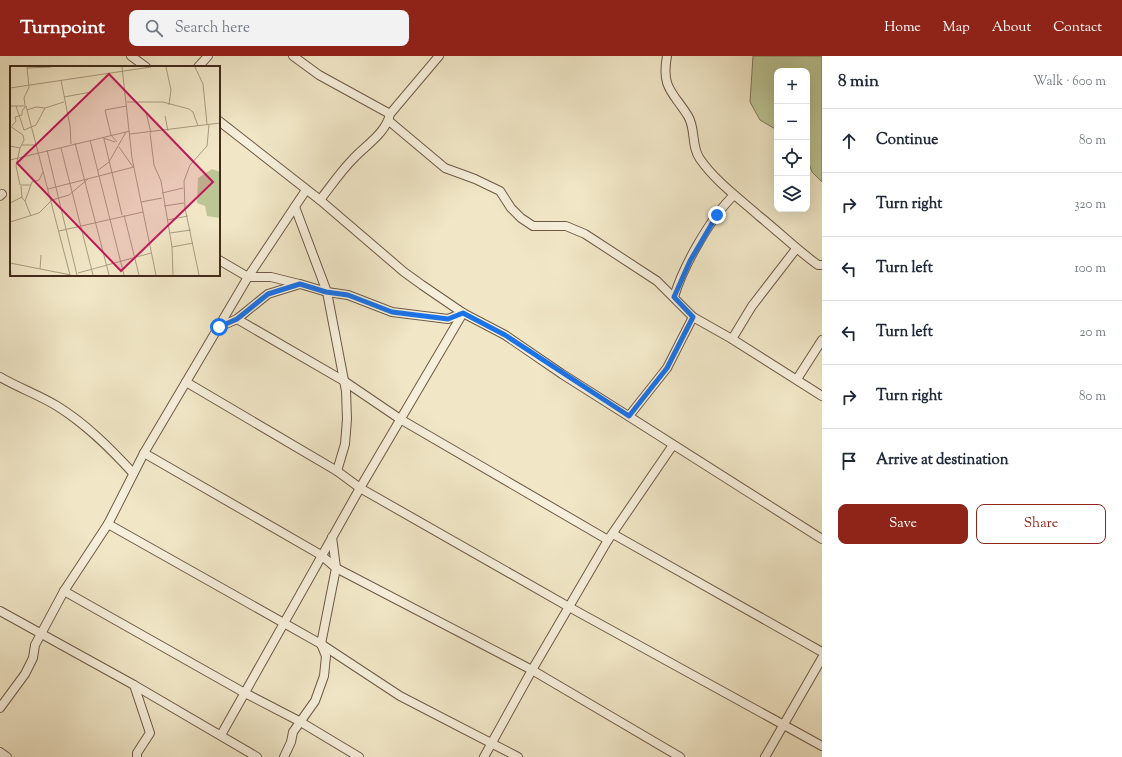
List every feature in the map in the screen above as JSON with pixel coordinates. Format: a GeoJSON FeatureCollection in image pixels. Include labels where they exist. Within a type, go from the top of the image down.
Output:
{"type":"FeatureCollection","features":[{"type":"Feature","properties":{"kind":"street"},"geometry":{"type":"LineString","coordinates":[[131,56],[145,66]]}},
{"type":"Feature","properties":{"kind":"street"},"geometry":{"type":"LineString","coordinates":[[199,66],[208,56]]}},
{"type":"Feature","properties":{"kind":"street"},"geometry":{"type":"LineString","coordinates":[[293,56],[319,75],[389,117],[445,168],[475,179],[500,191],[511,208],[521,218],[533,226],[566,226],[585,234],[657,281],[693,317],[732,339],[822,396]]}},
{"type":"Feature","properties":{"kind":"street"},"geometry":{"type":"LineString","coordinates":[[320,200],[353,159],[376,137],[389,117],[439,56]]}},
{"type":"Feature","properties":{"kind":"street"},"geometry":{"type":"LineString","coordinates":[[667,56],[665,69],[666,81],[677,102],[688,117],[699,158],[734,195],[796,249],[818,265],[822,265]]}},
{"type":"Feature","properties":{"kind":"street"},"geometry":{"type":"LineString","coordinates":[[220,122],[320,200],[404,272],[463,313],[505,335],[673,445],[822,539]]}},
{"type":"Feature","properties":{"kind":"street"},"geometry":{"type":"LineString","coordinates":[[0,708],[25,674],[40,634],[64,591],[108,524],[144,453],[248,277],[306,190]]}},
{"type":"Feature","properties":{"kind":"street"},"geometry":{"type":"LineString","coordinates":[[674,297],[690,261],[717,215],[734,195]]}},
{"type":"Feature","properties":{"kind":"street"},"geometry":{"type":"LineString","coordinates":[[295,207],[326,292],[344,381],[347,419],[345,444],[337,471]]}},
{"type":"Feature","properties":{"kind":"street"},"geometry":{"type":"LineString","coordinates":[[732,339],[752,306],[796,249]]}},
{"type":"Feature","properties":{"kind":"street"},"geometry":{"type":"LineString","coordinates":[[220,261],[248,277],[271,277],[326,292],[348,295],[392,312],[448,319],[463,313]]}},
{"type":"Feature","properties":{"kind":"street"},"geometry":{"type":"LineString","coordinates":[[219,327],[237,319],[268,294],[300,284]]}},
{"type":"Feature","properties":{"kind":"street"},"geometry":{"type":"LineString","coordinates":[[221,735],[243,692],[321,555],[463,313]]}},
{"type":"Feature","properties":{"kind":"street"},"geometry":{"type":"LineString","coordinates":[[629,416],[667,368],[693,317]]}},
{"type":"Feature","properties":{"kind":"street"},"geometry":{"type":"LineString","coordinates":[[237,319],[344,381],[400,419],[611,537],[822,652]]}},
{"type":"Feature","properties":{"kind":"street"},"geometry":{"type":"LineString","coordinates":[[797,379],[822,340]]}},
{"type":"Feature","properties":{"kind":"street"},"geometry":{"type":"LineString","coordinates":[[0,377],[56,406],[85,426],[109,446],[133,473]]}},
{"type":"Feature","properties":{"kind":"street"},"geometry":{"type":"LineString","coordinates":[[186,382],[337,471],[360,488],[569,607],[822,746]]}},
{"type":"Feature","properties":{"kind":"street"},"geometry":{"type":"LineString","coordinates":[[484,757],[532,670],[611,537],[673,445]]}},
{"type":"Feature","properties":{"kind":"street"},"geometry":{"type":"LineString","coordinates":[[144,453],[321,555],[336,568],[532,670],[680,757]]}},
{"type":"Feature","properties":{"kind":"street"},"geometry":{"type":"LineString","coordinates":[[108,524],[321,644],[400,696],[492,742],[518,757]]}},
{"type":"Feature","properties":{"kind":"street"},"geometry":{"type":"LineString","coordinates":[[284,757],[299,721],[315,700],[324,676],[326,656],[321,644],[336,568],[332,537]]}},
{"type":"Feature","properties":{"kind":"street"},"geometry":{"type":"LineString","coordinates":[[64,591],[243,692],[299,721],[359,757]]}},
{"type":"Feature","properties":{"kind":"street"},"geometry":{"type":"LineString","coordinates":[[2,614],[134,685],[257,757]]}},
{"type":"Feature","properties":{"kind":"street"},"geometry":{"type":"LineString","coordinates":[[765,757],[822,658]]}},
{"type":"Feature","properties":{"kind":"street"},"geometry":{"type":"LineString","coordinates":[[134,685],[150,733],[137,754],[137,757]]}},
{"type":"Feature","properties":{"kind":"street"},"geometry":{"type":"LineString","coordinates":[[0,752],[7,757]]}},
{"type":"Feature","properties":{"kind":"green space"},"geometry":{"type":"Polygon","coordinates":[[[753,56],[822,56],[822,182],[812,172],[810,166],[810,68],[774,68],[774,128],[760,120],[750,102],[753,56]]]}},
{"type":"Feature","properties":{"kind":"route"},"geometry":{"type":"LineString","coordinates":[[219,327],[237,319],[268,294],[300,284],[313,286],[326,292],[348,295],[392,312],[448,319],[463,313],[505,335],[562,374],[629,416],[667,368],[691,322],[693,317],[674,297],[690,261],[717,215]]}}]}
